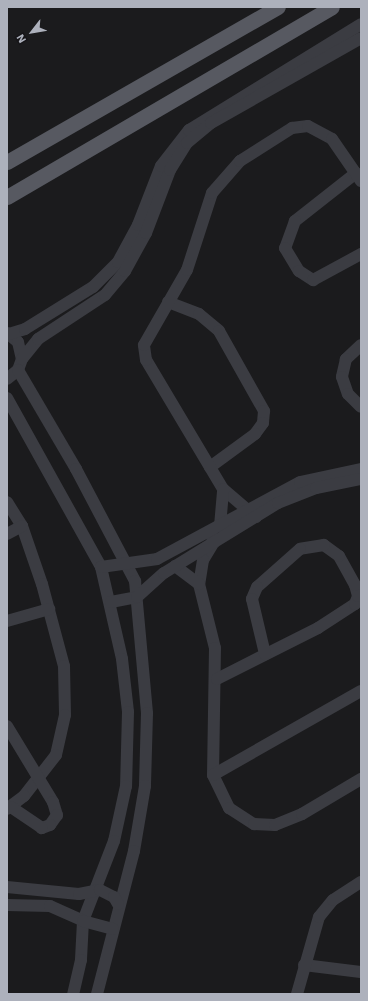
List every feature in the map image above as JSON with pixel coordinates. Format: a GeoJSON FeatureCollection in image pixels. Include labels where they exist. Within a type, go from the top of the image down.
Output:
{"type":"FeatureCollection","features":[{"type":"Feature","properties":{"kind":"main road"},"geometry":{"type":"LineString","coordinates":[[7,162],[278,7]]}},
{"type":"Feature","properties":{"kind":"main road"},"geometry":{"type":"LineString","coordinates":[[7,197],[332,7]]}},
{"type":"Feature","properties":{"kind":"street"},"geometry":{"type":"LineString","coordinates":[[8,333],[25,329],[81,295],[114,267],[131,242],[161,166],[189,130],[361,24]]}},
{"type":"Feature","properties":{"kind":"street"},"geometry":{"type":"LineString","coordinates":[[7,379],[38,339],[105,295],[125,271],[146,233],[170,170],[187,143],[212,123],[361,38]]}},
{"type":"Feature","properties":{"kind":"street"},"geometry":{"type":"LineString","coordinates":[[252,513],[223,489],[146,360],[147,335],[186,270],[212,193],[240,161],[292,128],[308,126],[332,139],[358,177],[295,221],[285,248],[299,271],[313,280],[361,254]]}},
{"type":"Feature","properties":{"kind":"street"},"geometry":{"type":"LineString","coordinates":[[168,302],[199,314],[219,331],[264,411],[264,423],[254,434],[210,467]]}},
{"type":"Feature","properties":{"kind":"street"},"geometry":{"type":"LineString","coordinates":[[8,333],[18,342],[20,364],[128,565],[137,597],[136,625],[147,713],[146,764],[134,851],[118,904],[96,994]]}},
{"type":"Feature","properties":{"kind":"street"},"geometry":{"type":"LineString","coordinates":[[361,345],[346,359],[342,377],[348,394],[361,407]]}},
{"type":"Feature","properties":{"kind":"street"},"geometry":{"type":"LineString","coordinates":[[7,398],[101,567],[111,602],[128,712],[126,786],[114,841],[92,891],[83,922],[81,960],[73,994]]}},
{"type":"Feature","properties":{"kind":"street"},"geometry":{"type":"LineString","coordinates":[[101,567],[128,565],[157,559],[215,533],[252,513],[300,482],[361,469]]}},
{"type":"Feature","properties":{"kind":"street"},"geometry":{"type":"LineString","coordinates":[[111,602],[137,597],[164,573],[175,566],[215,533],[252,513],[302,493],[361,479]]}},
{"type":"Feature","properties":{"kind":"street"},"geometry":{"type":"LineString","coordinates":[[223,489],[215,533],[203,560],[199,584],[209,613],[216,679],[213,775],[229,808],[254,824],[268,824],[291,820],[361,779]]}},
{"type":"Feature","properties":{"kind":"street"},"geometry":{"type":"LineString","coordinates":[[7,502],[22,526],[49,609],[64,666],[65,715],[56,755],[38,779],[9,808],[37,827],[46,827],[54,822],[56,809],[38,779],[7,726]]}},
{"type":"Feature","properties":{"kind":"street"},"geometry":{"type":"LineString","coordinates":[[7,534],[22,526]]}},
{"type":"Feature","properties":{"kind":"street"},"geometry":{"type":"LineString","coordinates":[[216,679],[318,628],[358,600],[355,585],[338,556],[324,545],[300,549],[257,587],[252,599],[265,654]]}},
{"type":"Feature","properties":{"kind":"street"},"geometry":{"type":"LineString","coordinates":[[157,559],[164,573]]}},
{"type":"Feature","properties":{"kind":"street"},"geometry":{"type":"LineString","coordinates":[[175,566],[199,584]]}},
{"type":"Feature","properties":{"kind":"street"},"geometry":{"type":"LineString","coordinates":[[7,621],[49,609]]}},
{"type":"Feature","properties":{"kind":"street"},"geometry":{"type":"LineString","coordinates":[[213,775],[361,690]]}},
{"type":"Feature","properties":{"kind":"street"},"geometry":{"type":"LineString","coordinates":[[297,994],[304,965],[324,909],[361,882]]}},
{"type":"Feature","properties":{"kind":"street"},"geometry":{"type":"LineString","coordinates":[[7,887],[79,894],[92,891],[108,892],[118,904]]}},
{"type":"Feature","properties":{"kind":"street"},"geometry":{"type":"LineString","coordinates":[[7,905],[50,906],[83,922],[113,929]]}},
{"type":"Feature","properties":{"kind":"street"},"geometry":{"type":"LineString","coordinates":[[304,965],[361,972]]}}]}
